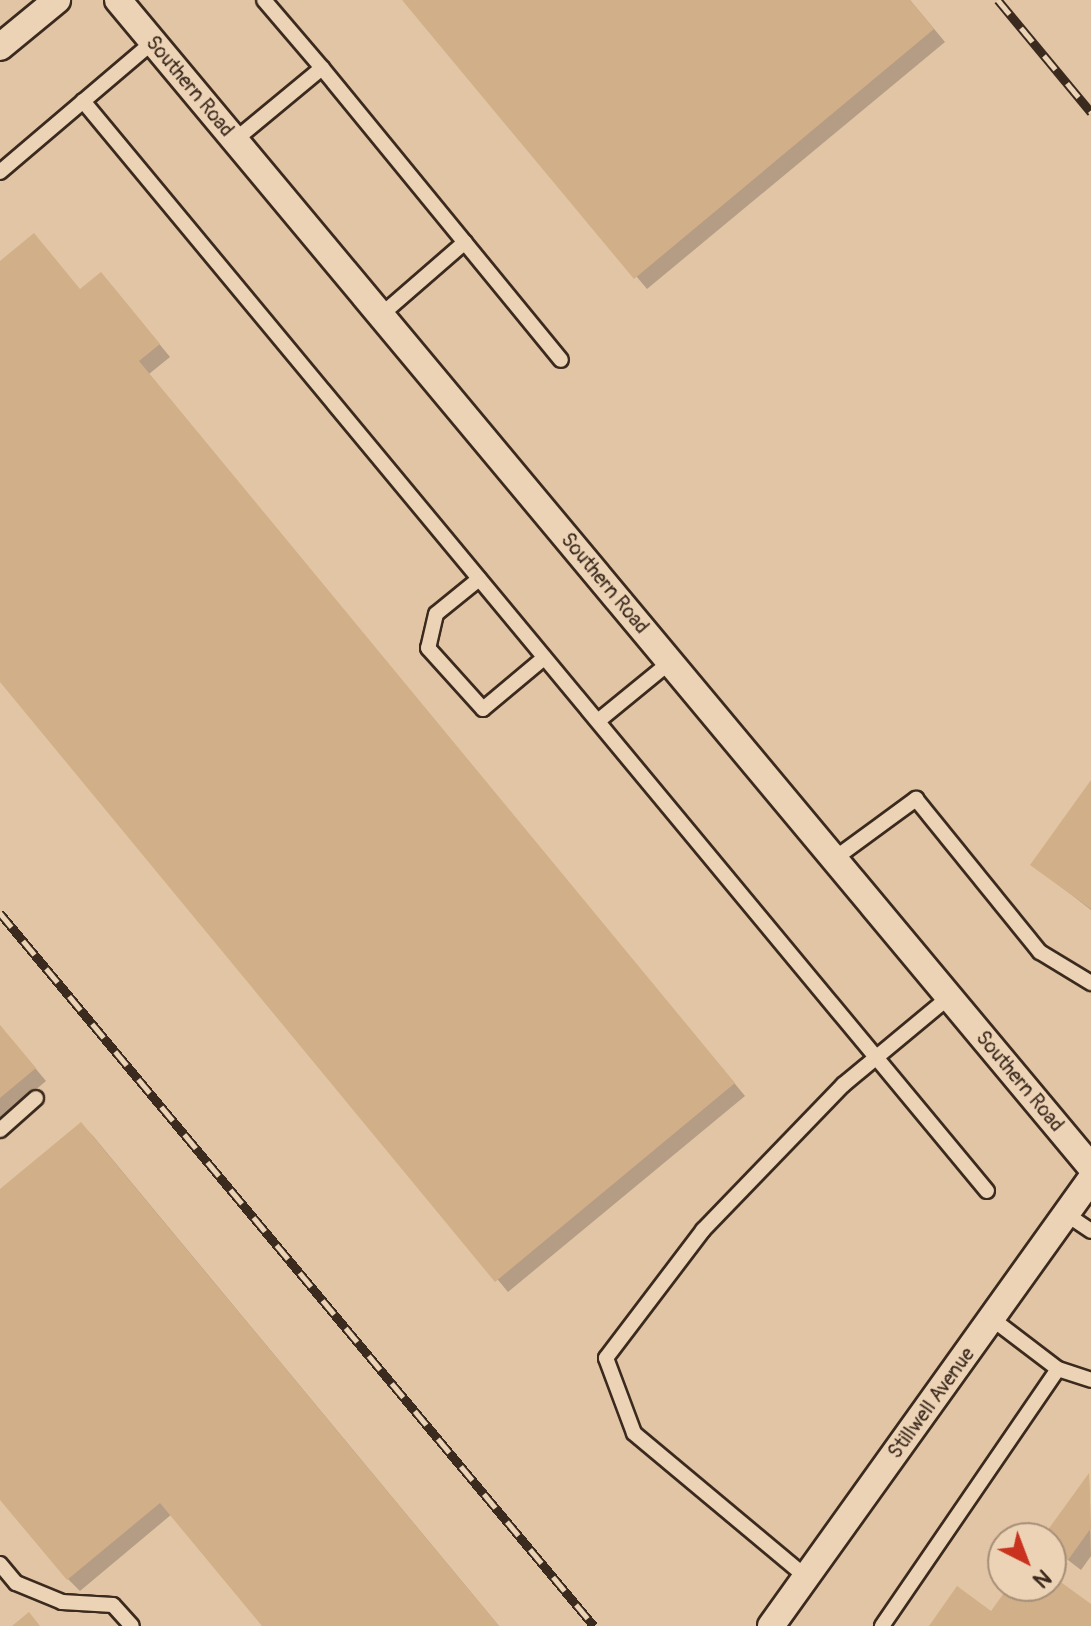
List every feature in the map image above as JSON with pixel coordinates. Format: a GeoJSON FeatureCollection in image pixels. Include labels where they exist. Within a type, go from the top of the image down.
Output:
{"type":"FeatureCollection","features":[{"type":"Feature","properties":{"kind":"street"},"geometry":{"type":"LineString","coordinates":[[0,47],[57,0]]}},
{"type":"Feature","properties":{"kind":"street","name":"Southern Road"},"geometry":{"type":"LineString","coordinates":[[118,0],[1091,1167]]}},
{"type":"Feature","properties":{"kind":"street","name":"Stillwell Avenue"},"geometry":{"type":"LineString","coordinates":[[771,1626],[1091,1179]]}},
{"type":"Feature","properties":{"kind":"lane"},"geometry":{"type":"LineString","coordinates":[[264,0],[561,360]]}},
{"type":"Feature","properties":{"kind":"lane"},"geometry":{"type":"LineString","coordinates":[[0,172],[153,42]]}},
{"type":"Feature","properties":{"kind":"lane"},"geometry":{"type":"LineString","coordinates":[[235,140],[322,68]]}},
{"type":"Feature","properties":{"kind":"lane"},"geometry":{"type":"LineString","coordinates":[[83,101],[987,1191]]}},
{"type":"Feature","properties":{"kind":"lane"},"geometry":{"type":"LineString","coordinates":[[381,315],[465,242]]}},
{"type":"Feature","properties":{"kind":"lane"},"geometry":{"type":"LineString","coordinates":[[479,579],[436,614],[428,648],[483,709],[544,658]]}},
{"type":"Feature","properties":{"kind":"lane"},"geometry":{"type":"LineString","coordinates":[[598,721],[670,662]]}},
{"type":"Feature","properties":{"kind":"lane"},"geometry":{"type":"LineString","coordinates":[[834,859],[916,799],[1040,952],[1091,983]]}},
{"type":"Feature","properties":{"kind":"lane"},"geometry":{"type":"LineString","coordinates":[[806,1577],[634,1433],[606,1358],[703,1230],[875,1056],[949,997]]}},
{"type":"Feature","properties":{"kind":"lane"},"geometry":{"type":"LineString","coordinates":[[0,1130],[36,1098]]}},
{"type":"Feature","properties":{"kind":"lane"},"geometry":{"type":"LineString","coordinates":[[1066,1214],[1091,1231]]}},
{"type":"Feature","properties":{"kind":"lane"},"geometry":{"type":"LineString","coordinates":[[991,1318],[1058,1369],[1091,1380]]}},
{"type":"Feature","properties":{"kind":"lane"},"geometry":{"type":"LineString","coordinates":[[882,1626],[1058,1369]]}},
{"type":"Feature","properties":{"kind":"lane"},"geometry":{"type":"LineString","coordinates":[[0,1564],[16,1583],[62,1602],[113,1605],[132,1626]]}},
{"type":"Feature","properties":{"kind":"shaded area"},"geometry":{"type":"Polygon","coordinates":[[[0,0],[1091,0],[1091,1626],[0,1626],[0,0]]]}},
{"type":"Feature","properties":{"kind":"building"},"geometry":{"type":"Polygon","coordinates":[[[402,0],[910,0],[934,29],[634,279],[402,0]]]}},
{"type":"Feature","properties":{"kind":"building"},"geometry":{"type":"Polygon","coordinates":[[[34,233],[80,289],[101,272],[160,344],[139,361],[735,1083],[495,1282],[0,682],[0,261],[34,233]]]}},
{"type":"Feature","properties":{"kind":"building"},"geometry":{"type":"Polygon","coordinates":[[[1091,780],[1091,909],[1030,865],[1091,780]]]}},
{"type":"Feature","properties":{"kind":"building"},"geometry":{"type":"Polygon","coordinates":[[[0,1025],[36,1068],[0,1098],[0,1025]]]}},
{"type":"Feature","properties":{"kind":"building"},"geometry":{"type":"Polygon","coordinates":[[[81,1122],[499,1626],[262,1626],[160,1503],[67,1580],[0,1500],[0,1189],[81,1122]]]}},
{"type":"Feature","properties":{"kind":"building"},"geometry":{"type":"Polygon","coordinates":[[[1089,1473],[1091,1528],[1068,1560],[1067,1522],[1054,1522],[1089,1473]]]}},
{"type":"Feature","properties":{"kind":"building"},"geometry":{"type":"Polygon","coordinates":[[[957,1586],[991,1611],[997,1602],[1067,1602],[1067,1587],[1091,1604],[1091,1626],[929,1626],[957,1586]]]}},
{"type":"Feature","properties":{"kind":"building"},"geometry":{"type":"Polygon","coordinates":[[[29,1612],[40,1626],[12,1626],[29,1612]]]}},
{"type":"Feature","properties":{"kind":"railway"},"geometry":{"type":"LineString","coordinates":[[998,0],[1091,112]]}},
{"type":"Feature","properties":{"kind":"railway"},"geometry":{"type":"LineString","coordinates":[[0,913],[594,1626]]}}]}
